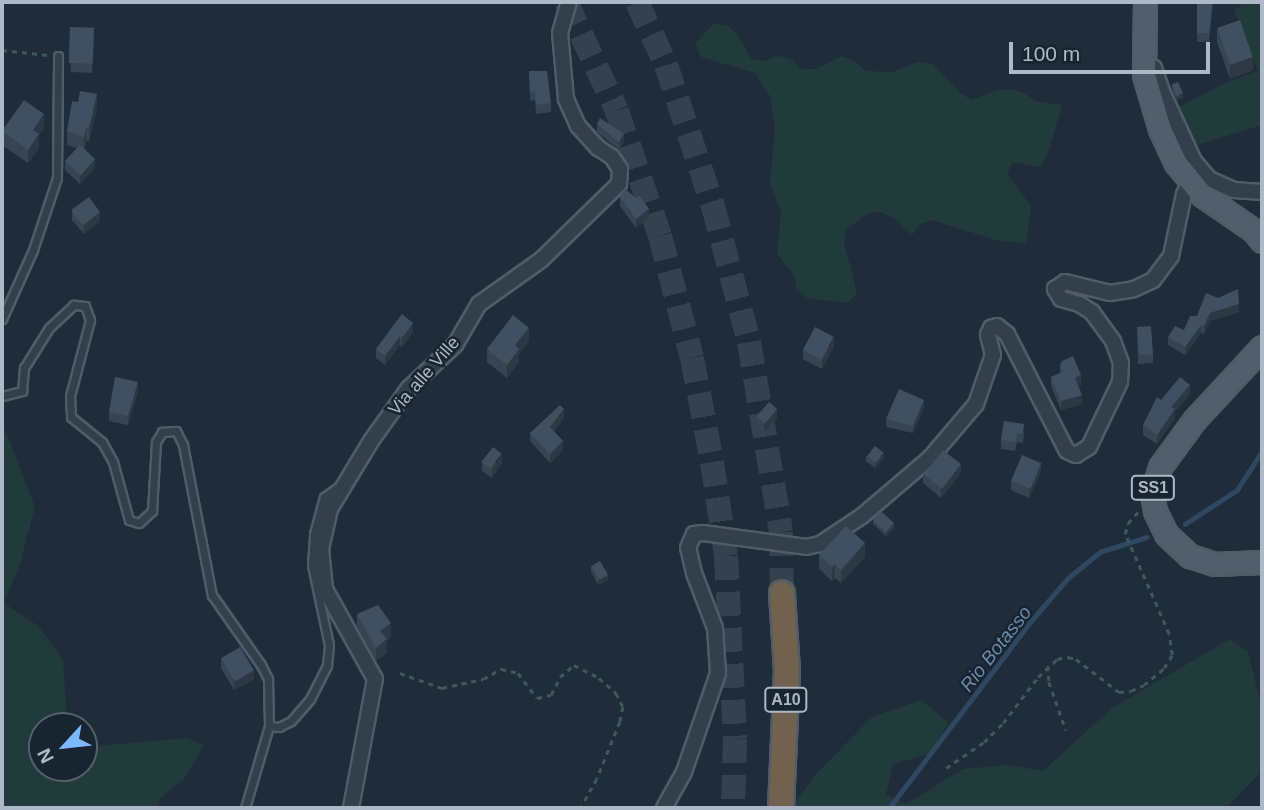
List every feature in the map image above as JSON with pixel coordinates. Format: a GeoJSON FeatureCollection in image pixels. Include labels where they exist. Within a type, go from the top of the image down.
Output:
{"type":"FeatureCollection","features":[{"type":"Feature","properties":{"kind":"highway","name":"A10"},"geometry":{"type":"LineString","coordinates":[[781,808],[787,671],[782,593]]}},
{"type":"Feature","properties":{"kind":"main road"},"geometry":{"type":"LineString","coordinates":[[1145,2],[1143,63],[1148,95],[1176,163],[1190,183],[1253,230],[1262,241]]}},
{"type":"Feature","properties":{"kind":"main road","name":"SS1"},"geometry":{"type":"LineString","coordinates":[[1262,347],[1195,419],[1160,467],[1153,486],[1152,502],[1166,534],[1190,556],[1214,564],[1262,562]]}},
{"type":"Feature","properties":{"kind":"street","name":"Via alle Ville"},"geometry":{"type":"LineString","coordinates":[[351,808],[375,679],[325,589],[321,549],[330,509],[371,441],[409,388],[455,345],[479,304],[541,260],[619,184],[620,169],[617,163],[578,126],[566,99],[559,33],[569,2]]}},
{"type":"Feature","properties":{"kind":"street"},"geometry":{"type":"LineString","coordinates":[[1143,63],[1154,68],[1194,161],[1209,179],[1234,190],[1262,192]]}},
{"type":"Feature","properties":{"kind":"street"},"geometry":{"type":"LineString","coordinates":[[664,808],[684,772],[718,673],[715,628],[694,573],[688,548],[694,534],[806,547],[820,544],[862,516],[930,458],[976,404],[993,355],[988,335],[991,328],[997,326],[1007,334],[1067,451],[1076,455],[1089,447],[1120,382],[1121,363],[1113,341],[1092,312],[1079,304],[1061,299],[1055,289],[1065,282],[1110,293],[1134,289],[1153,280],[1171,256],[1184,194],[1190,183]]}},
{"type":"Feature","properties":{"kind":"lane"},"geometry":{"type":"LineString","coordinates":[[2,319],[33,250],[57,178],[58,56]]}},
{"type":"Feature","properties":{"kind":"lane"},"geometry":{"type":"LineString","coordinates":[[2,396],[22,391],[24,368],[49,328],[74,305],[85,306],[90,320],[70,396],[71,417],[102,442],[113,462],[129,520],[139,523],[152,511],[156,442],[162,432],[176,431],[183,445],[212,595],[265,672],[269,726],[245,808]]}},
{"type":"Feature","properties":{"kind":"lane"},"geometry":{"type":"LineString","coordinates":[[269,726],[279,727],[291,721],[310,699],[327,665],[329,645],[312,565],[314,534],[324,497],[346,482]]}},
{"type":"Feature","properties":{"kind":"path"},"geometry":{"type":"LineString","coordinates":[[2,50],[58,56]]}},
{"type":"Feature","properties":{"kind":"path"},"geometry":{"type":"LineString","coordinates":[[946,768],[984,741],[1003,723],[1048,666],[1057,659],[1076,659],[1119,692],[1131,691],[1143,685],[1164,668],[1172,655],[1169,634],[1125,534],[1133,515],[1152,502]]}},
{"type":"Feature","properties":{"kind":"path"},"geometry":{"type":"LineString","coordinates":[[400,673],[442,688],[483,679],[501,670],[518,673],[537,698],[551,695],[560,677],[574,665],[599,678],[616,693],[623,707],[597,779],[580,808]]}},
{"type":"Feature","properties":{"kind":"path"},"geometry":{"type":"LineString","coordinates":[[1048,666],[1049,682],[1066,730]]}},
{"type":"Feature","properties":{"kind":"green space"},"geometry":{"type":"Polygon","coordinates":[[[1246,2],[1262,2],[1262,125],[1194,146],[1175,109],[1223,84],[1258,71],[1234,10],[1246,2]]]}},
{"type":"Feature","properties":{"kind":"green space"},"geometry":{"type":"Polygon","coordinates":[[[714,23],[728,26],[738,35],[751,59],[765,61],[778,56],[791,59],[802,69],[816,69],[842,56],[856,62],[865,71],[892,72],[918,62],[933,64],[960,93],[971,100],[997,90],[1011,89],[1024,93],[1035,101],[1062,105],[1047,156],[1040,167],[1013,162],[1007,174],[1031,206],[1026,243],[999,241],[932,220],[920,224],[912,235],[894,218],[881,212],[868,213],[846,230],[844,243],[857,293],[847,303],[807,298],[796,289],[795,276],[777,254],[781,211],[770,184],[775,127],[770,96],[755,73],[701,57],[695,44],[714,23]]]}},
{"type":"Feature","properties":{"kind":"green space"},"geometry":{"type":"Polygon","coordinates":[[[2,422],[35,507],[19,567],[4,603],[38,626],[63,659],[67,712],[28,712],[28,782],[98,782],[98,746],[187,738],[204,745],[184,779],[159,799],[158,808],[2,808],[2,422]]]}},
{"type":"Feature","properties":{"kind":"green space"},"geometry":{"type":"Polygon","coordinates":[[[1230,639],[1248,652],[1262,710],[1262,771],[1226,808],[796,808],[796,801],[816,774],[872,717],[921,700],[949,723],[929,754],[893,764],[886,795],[906,804],[963,769],[1008,765],[1043,771],[1112,708],[1230,639]]]}},
{"type":"Feature","properties":{"kind":"building"},"geometry":{"type":"Polygon","coordinates":[[[1197,2],[1212,2],[1209,33],[1197,33],[1197,2]]]}},
{"type":"Feature","properties":{"kind":"building"},"geometry":{"type":"Polygon","coordinates":[[[1240,20],[1253,57],[1230,65],[1217,28],[1240,20]]]}},
{"type":"Feature","properties":{"kind":"building"},"geometry":{"type":"Polygon","coordinates":[[[70,27],[94,28],[93,64],[69,63],[70,27]]]}},
{"type":"Feature","properties":{"kind":"building"},"geometry":{"type":"Polygon","coordinates":[[[529,71],[547,71],[551,103],[536,105],[535,91],[530,92],[529,71]]]}},
{"type":"Feature","properties":{"kind":"building"},"geometry":{"type":"Polygon","coordinates":[[[1178,82],[1183,93],[1176,96],[1172,85],[1178,82]]]}},
{"type":"Feature","properties":{"kind":"building"},"geometry":{"type":"Polygon","coordinates":[[[80,91],[97,94],[89,128],[86,127],[84,137],[67,131],[72,101],[78,102],[80,91]]]}},
{"type":"Feature","properties":{"kind":"building"},"geometry":{"type":"Polygon","coordinates":[[[24,100],[44,114],[33,130],[39,134],[28,150],[2,131],[24,100]]]}},
{"type":"Feature","properties":{"kind":"building"},"geometry":{"type":"Polygon","coordinates":[[[600,118],[624,134],[619,142],[597,124],[600,118]]]}},
{"type":"Feature","properties":{"kind":"building"},"geometry":{"type":"Polygon","coordinates":[[[80,145],[95,159],[80,175],[65,161],[80,145]]]}},
{"type":"Feature","properties":{"kind":"building"},"geometry":{"type":"Polygon","coordinates":[[[625,189],[636,198],[640,196],[649,209],[636,219],[620,197],[625,189]]]}},
{"type":"Feature","properties":{"kind":"building"},"geometry":{"type":"Polygon","coordinates":[[[89,197],[100,212],[82,225],[71,210],[89,197]]]}},
{"type":"Feature","properties":{"kind":"building"},"geometry":{"type":"Polygon","coordinates":[[[1238,289],[1239,304],[1210,313],[1204,326],[1201,325],[1185,347],[1168,337],[1175,326],[1184,330],[1190,316],[1197,316],[1206,293],[1218,298],[1238,289]]]}},
{"type":"Feature","properties":{"kind":"building"},"geometry":{"type":"Polygon","coordinates":[[[402,314],[413,323],[385,356],[376,349],[402,314]]]}},
{"type":"Feature","properties":{"kind":"building"},"geometry":{"type":"Polygon","coordinates":[[[513,315],[529,328],[515,345],[519,349],[507,365],[487,349],[513,315]]]}},
{"type":"Feature","properties":{"kind":"building"},"geometry":{"type":"Polygon","coordinates":[[[1151,326],[1153,354],[1139,355],[1137,327],[1151,326]]]}},
{"type":"Feature","properties":{"kind":"building"},"geometry":{"type":"Polygon","coordinates":[[[815,327],[834,337],[821,360],[803,350],[815,327]]]}},
{"type":"Feature","properties":{"kind":"building"},"geometry":{"type":"Polygon","coordinates":[[[1073,356],[1081,375],[1075,378],[1082,395],[1061,401],[1051,377],[1063,372],[1060,365],[1062,361],[1073,356]]]}},
{"type":"Feature","properties":{"kind":"building"},"geometry":{"type":"Polygon","coordinates":[[[115,377],[138,382],[128,416],[109,412],[115,377]]]}},
{"type":"Feature","properties":{"kind":"building"},"geometry":{"type":"Polygon","coordinates":[[[1180,377],[1190,385],[1171,407],[1175,409],[1157,435],[1143,425],[1157,397],[1161,400],[1180,377]]]}},
{"type":"Feature","properties":{"kind":"building"},"geometry":{"type":"Polygon","coordinates":[[[899,389],[924,400],[913,426],[886,419],[899,389]]]}},
{"type":"Feature","properties":{"kind":"building"},"geometry":{"type":"Polygon","coordinates":[[[769,402],[777,409],[765,424],[757,416],[769,402]]]}},
{"type":"Feature","properties":{"kind":"building"},"geometry":{"type":"Polygon","coordinates":[[[560,405],[564,409],[550,427],[563,441],[550,454],[530,433],[560,405]]]}},
{"type":"Feature","properties":{"kind":"building"},"geometry":{"type":"Polygon","coordinates":[[[1004,421],[1024,424],[1023,434],[1017,433],[1015,442],[1001,440],[1004,421]]]}},
{"type":"Feature","properties":{"kind":"building"},"geometry":{"type":"Polygon","coordinates":[[[875,446],[884,453],[876,463],[867,456],[875,446]]]}},
{"type":"Feature","properties":{"kind":"building"},"geometry":{"type":"Polygon","coordinates":[[[493,447],[502,454],[490,469],[481,462],[493,447]]]}},
{"type":"Feature","properties":{"kind":"building"},"geometry":{"type":"Polygon","coordinates":[[[943,450],[961,464],[942,489],[924,474],[943,450]]]}},
{"type":"Feature","properties":{"kind":"building"},"geometry":{"type":"Polygon","coordinates":[[[1022,455],[1041,463],[1030,489],[1011,481],[1022,455]]]}},
{"type":"Feature","properties":{"kind":"building"},"geometry":{"type":"Polygon","coordinates":[[[881,511],[894,523],[886,532],[873,520],[881,511]]]}},
{"type":"Feature","properties":{"kind":"building"},"geometry":{"type":"Polygon","coordinates":[[[846,526],[865,543],[841,570],[835,564],[832,567],[819,555],[846,526]]]}},
{"type":"Feature","properties":{"kind":"building"},"geometry":{"type":"Polygon","coordinates":[[[600,561],[608,575],[599,580],[591,566],[600,561]]]}},
{"type":"Feature","properties":{"kind":"building"},"geometry":{"type":"Polygon","coordinates":[[[378,605],[391,623],[380,631],[387,639],[376,648],[357,614],[378,605]]]}},
{"type":"Feature","properties":{"kind":"building"},"geometry":{"type":"Polygon","coordinates":[[[240,647],[254,670],[235,681],[221,658],[240,647]]]}},
{"type":"Feature","properties":{"kind":"waterway","name":"Rio Botasso"},"geometry":{"type":"LineString","coordinates":[[1185,524],[1237,490],[1262,451]]}},
{"type":"Feature","properties":{"kind":"waterway","name":"Rio Botasso"},"geometry":{"type":"LineString","coordinates":[[889,808],[1031,621],[1068,578],[1100,552],[1147,537]]}},
{"type":"Feature","properties":{"kind":"tunnel"},"geometry":{"type":"LineString","coordinates":[[566,2],[617,111],[660,236],[692,358],[712,462],[726,556],[735,739],[733,808]]}},
{"type":"Feature","properties":{"kind":"tunnel"},"geometry":{"type":"LineString","coordinates":[[637,2],[666,65],[713,206],[749,342],[781,532],[782,593]]}}]}
